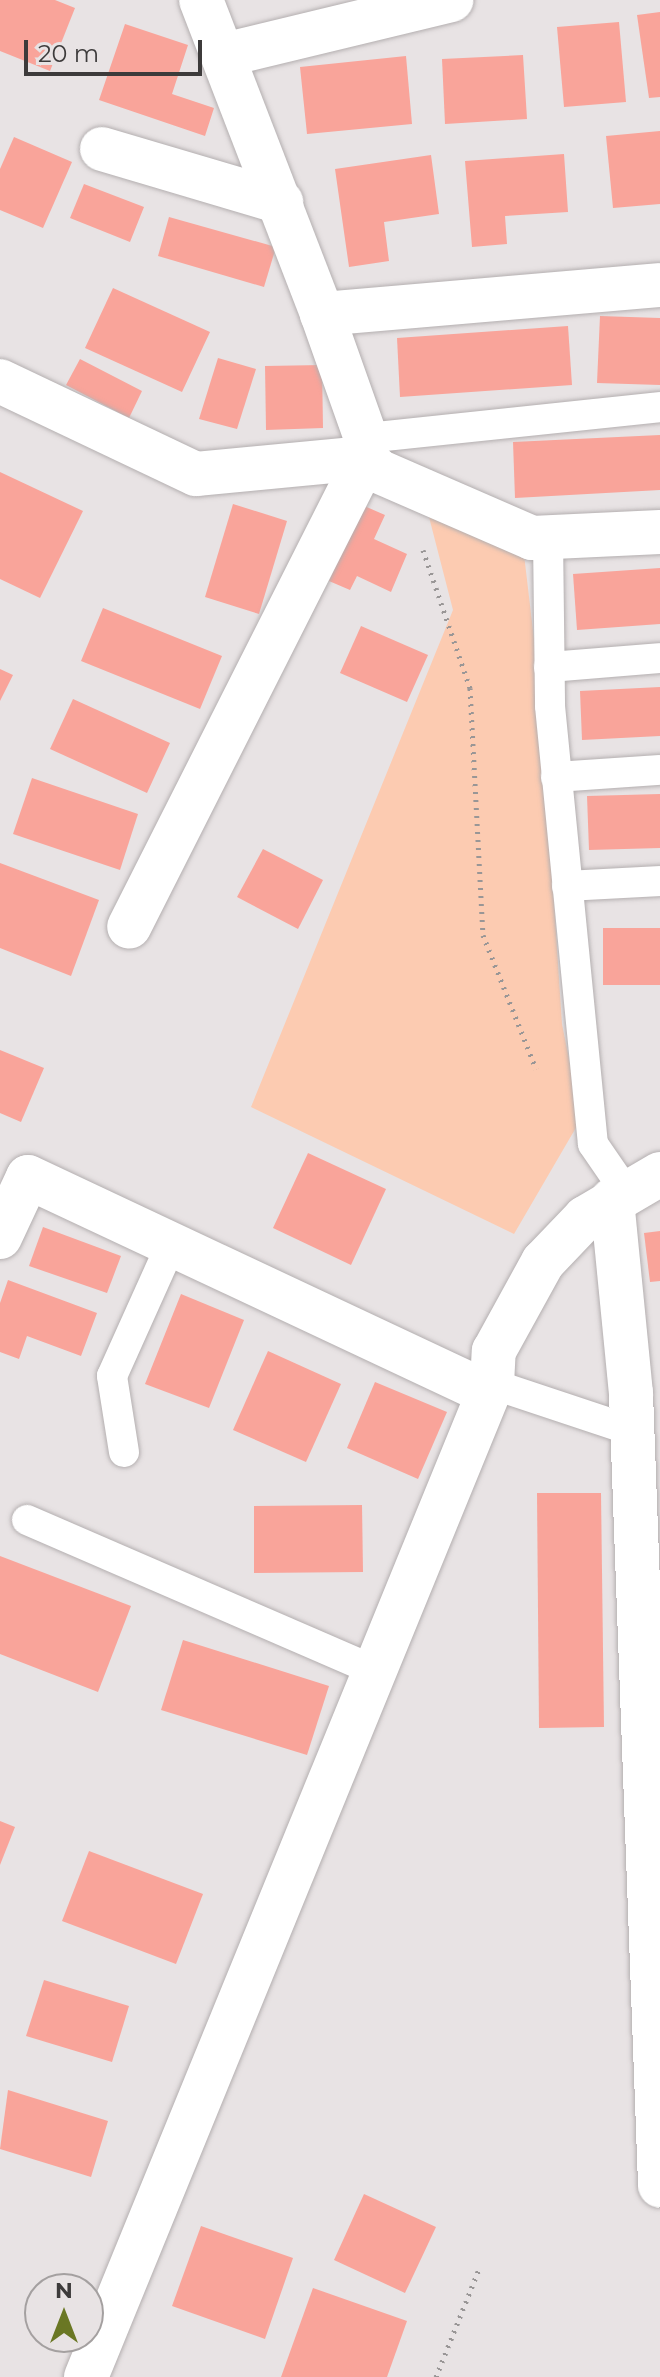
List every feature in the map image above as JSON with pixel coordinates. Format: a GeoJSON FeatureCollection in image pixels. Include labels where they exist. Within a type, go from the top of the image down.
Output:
{"type":"FeatureCollection","features":[{"type":"Feature","properties":{"kind":"street"},"geometry":{"type":"LineString","coordinates":[[201,0],[281,202],[366,448],[404,481],[532,538],[660,532]]}},
{"type":"Feature","properties":{"kind":"street"},"geometry":{"type":"LineString","coordinates":[[224,55],[451,0]]}},
{"type":"Feature","properties":{"kind":"street"},"geometry":{"type":"LineString","coordinates":[[102,149],[281,202]]}},
{"type":"Feature","properties":{"kind":"street"},"geometry":{"type":"LineString","coordinates":[[322,314],[660,285]]}},
{"type":"Feature","properties":{"kind":"street"},"geometry":{"type":"LineString","coordinates":[[0,381],[196,474],[366,448]]}},
{"type":"Feature","properties":{"kind":"street"},"geometry":{"type":"LineString","coordinates":[[129,927],[366,448]]}},
{"type":"Feature","properties":{"kind":"street"},"geometry":{"type":"LineString","coordinates":[[0,1237],[28,1177],[171,1245],[490,1388]]}},
{"type":"Feature","properties":{"kind":"street"},"geometry":{"type":"LineString","coordinates":[[86,2377],[490,1388],[494,1351],[543,1262],[633,1189]]}},
{"type":"Feature","properties":{"kind":"street"},"geometry":{"type":"LineString","coordinates":[[633,1189],[633,1431],[660,2185]]}},
{"type":"Feature","properties":{"kind":"lane"},"geometry":{"type":"LineString","coordinates":[[366,448],[660,407]]}},
{"type":"Feature","properties":{"kind":"lane"},"geometry":{"type":"LineString","coordinates":[[548,537],[549,667],[556,777],[593,1144],[633,1189]]}},
{"type":"Feature","properties":{"kind":"lane"},"geometry":{"type":"LineString","coordinates":[[549,667],[660,658]]}},
{"type":"Feature","properties":{"kind":"lane"},"geometry":{"type":"LineString","coordinates":[[556,777],[660,770]]}},
{"type":"Feature","properties":{"kind":"lane"},"geometry":{"type":"LineString","coordinates":[[567,886],[660,881]]}},
{"type":"Feature","properties":{"kind":"lane"},"geometry":{"type":"LineString","coordinates":[[124,1452],[112,1376],[171,1245]]}},
{"type":"Feature","properties":{"kind":"lane"},"geometry":{"type":"LineString","coordinates":[[490,1388],[633,1431]]}},
{"type":"Feature","properties":{"kind":"lane"},"geometry":{"type":"LineString","coordinates":[[27,1520],[373,1670]]}},
{"type":"Feature","properties":{"kind":"path"},"geometry":{"type":"LineString","coordinates":[[404,481],[470,688],[483,935],[542,1084]]}},
{"type":"Feature","properties":{"kind":"path"},"geometry":{"type":"LineString","coordinates":[[436,2377],[479,2269]]}},
{"type":"Feature","properties":{"kind":"shaded area"},"geometry":{"type":"Polygon","coordinates":[[[429,517],[523,546],[540,690],[562,1024],[581,1119],[514,1234],[251,1107],[453,610],[429,517]]]}},
{"type":"Feature","properties":{"kind":"building"},"geometry":{"type":"Polygon","coordinates":[[[0,0],[55,0],[75,8],[50,71],[0,51],[0,0]]]}},
{"type":"Feature","properties":{"kind":"building"},"geometry":{"type":"Polygon","coordinates":[[[660,12],[660,97],[649,98],[637,15],[660,12]]]}},
{"type":"Feature","properties":{"kind":"building"},"geometry":{"type":"Polygon","coordinates":[[[619,22],[626,102],[564,107],[557,27],[619,22]]]}},
{"type":"Feature","properties":{"kind":"building"},"geometry":{"type":"Polygon","coordinates":[[[125,24],[188,45],[172,94],[214,108],[205,136],[99,100],[125,24]]]}},
{"type":"Feature","properties":{"kind":"building"},"geometry":{"type":"Polygon","coordinates":[[[523,55],[527,119],[445,124],[442,59],[523,55]]]}},
{"type":"Feature","properties":{"kind":"building"},"geometry":{"type":"Polygon","coordinates":[[[406,56],[412,124],[307,134],[300,67],[406,56]]]}},
{"type":"Feature","properties":{"kind":"building"},"geometry":{"type":"Polygon","coordinates":[[[660,131],[660,204],[613,208],[606,136],[660,131]]]}},
{"type":"Feature","properties":{"kind":"building"},"geometry":{"type":"Polygon","coordinates":[[[14,137],[72,162],[43,228],[0,210],[0,169],[14,137]]]}},
{"type":"Feature","properties":{"kind":"building"},"geometry":{"type":"Polygon","coordinates":[[[564,154],[568,212],[505,216],[507,244],[472,247],[465,161],[564,154]]]}},
{"type":"Feature","properties":{"kind":"building"},"geometry":{"type":"Polygon","coordinates":[[[431,155],[439,214],[384,222],[389,261],[349,267],[335,169],[431,155]]]}},
{"type":"Feature","properties":{"kind":"building"},"geometry":{"type":"Polygon","coordinates":[[[84,184],[144,207],[130,242],[70,218],[84,184]]]}},
{"type":"Feature","properties":{"kind":"building"},"geometry":{"type":"Polygon","coordinates":[[[169,217],[276,247],[264,287],[158,256],[169,217]]]}},
{"type":"Feature","properties":{"kind":"building"},"geometry":{"type":"Polygon","coordinates":[[[113,288],[210,332],[182,392],[85,348],[113,288]]]}},
{"type":"Feature","properties":{"kind":"building"},"geometry":{"type":"Polygon","coordinates":[[[600,316],[660,318],[660,385],[597,383],[600,316]]]}},
{"type":"Feature","properties":{"kind":"building"},"geometry":{"type":"Polygon","coordinates":[[[568,326],[572,385],[400,397],[397,338],[568,326]]]}},
{"type":"Feature","properties":{"kind":"building"},"geometry":{"type":"Polygon","coordinates":[[[218,358],[256,369],[237,429],[199,419],[218,358]]]}},
{"type":"Feature","properties":{"kind":"building"},"geometry":{"type":"Polygon","coordinates":[[[80,359],[142,391],[129,418],[66,385],[80,359]]]}},
{"type":"Feature","properties":{"kind":"building"},"geometry":{"type":"Polygon","coordinates":[[[322,365],[323,428],[266,430],[265,366],[322,365]]]}},
{"type":"Feature","properties":{"kind":"building"},"geometry":{"type":"Polygon","coordinates":[[[660,435],[660,490],[515,498],[513,442],[660,435]]]}},
{"type":"Feature","properties":{"kind":"building"},"geometry":{"type":"Polygon","coordinates":[[[0,472],[83,511],[40,598],[0,579],[0,472]]]}},
{"type":"Feature","properties":{"kind":"building"},"geometry":{"type":"Polygon","coordinates":[[[233,504],[287,521],[259,614],[205,597],[233,504]]]}},
{"type":"Feature","properties":{"kind":"building"},"geometry":{"type":"Polygon","coordinates":[[[362,505],[385,515],[374,539],[407,554],[391,592],[357,576],[350,590],[329,581],[362,505]]]}},
{"type":"Feature","properties":{"kind":"building"},"geometry":{"type":"Polygon","coordinates":[[[660,568],[660,624],[577,630],[573,574],[660,568]]]}},
{"type":"Feature","properties":{"kind":"building"},"geometry":{"type":"Polygon","coordinates":[[[103,608],[222,656],[200,709],[81,661],[103,608]]]}},
{"type":"Feature","properties":{"kind":"building"},"geometry":{"type":"Polygon","coordinates":[[[361,626],[428,655],[407,702],[340,673],[361,626]]]}},
{"type":"Feature","properties":{"kind":"building"},"geometry":{"type":"Polygon","coordinates":[[[0,669],[13,675],[0,701],[0,669]]]}},
{"type":"Feature","properties":{"kind":"building"},"geometry":{"type":"Polygon","coordinates":[[[660,687],[660,736],[582,740],[580,691],[660,687]]]}},
{"type":"Feature","properties":{"kind":"building"},"geometry":{"type":"Polygon","coordinates":[[[73,699],[170,743],[147,793],[50,749],[73,699]]]}},
{"type":"Feature","properties":{"kind":"building"},"geometry":{"type":"Polygon","coordinates":[[[32,778],[138,814],[120,870],[13,834],[32,778]]]}},
{"type":"Feature","properties":{"kind":"building"},"geometry":{"type":"Polygon","coordinates":[[[660,794],[660,848],[589,850],[587,796],[660,794]]]}},
{"type":"Feature","properties":{"kind":"building"},"geometry":{"type":"Polygon","coordinates":[[[263,849],[323,880],[298,929],[237,897],[263,849]]]}},
{"type":"Feature","properties":{"kind":"building"},"geometry":{"type":"Polygon","coordinates":[[[0,863],[99,900],[71,976],[0,948],[0,863]]]}},
{"type":"Feature","properties":{"kind":"building"},"geometry":{"type":"Polygon","coordinates":[[[603,928],[660,928],[660,985],[603,985],[603,928]]]}},
{"type":"Feature","properties":{"kind":"building"},"geometry":{"type":"Polygon","coordinates":[[[0,1050],[44,1068],[21,1122],[0,1113],[0,1050]]]}},
{"type":"Feature","properties":{"kind":"building"},"geometry":{"type":"Polygon","coordinates":[[[308,1153],[386,1189],[351,1265],[273,1228],[308,1153]]]}},
{"type":"Feature","properties":{"kind":"building"},"geometry":{"type":"Polygon","coordinates":[[[43,1227],[121,1256],[107,1293],[29,1266],[43,1227]]]}},
{"type":"Feature","properties":{"kind":"building"},"geometry":{"type":"Polygon","coordinates":[[[660,1231],[660,1281],[650,1282],[644,1233],[660,1231]]]}},
{"type":"Feature","properties":{"kind":"building"},"geometry":{"type":"Polygon","coordinates":[[[8,1280],[97,1313],[81,1356],[27,1336],[19,1359],[0,1352],[0,1303],[8,1280]]]}},
{"type":"Feature","properties":{"kind":"building"},"geometry":{"type":"Polygon","coordinates":[[[181,1294],[244,1320],[209,1408],[145,1384],[181,1294]]]}},
{"type":"Feature","properties":{"kind":"building"},"geometry":{"type":"Polygon","coordinates":[[[268,1351],[341,1384],[306,1462],[233,1430],[268,1351]]]}},
{"type":"Feature","properties":{"kind":"building"},"geometry":{"type":"Polygon","coordinates":[[[375,1382],[447,1412],[418,1479],[347,1448],[375,1382]]]}},
{"type":"Feature","properties":{"kind":"building"},"geometry":{"type":"Polygon","coordinates":[[[537,1493],[601,1493],[604,1727],[539,1728],[537,1493]]]}},
{"type":"Feature","properties":{"kind":"building"},"geometry":{"type":"Polygon","coordinates":[[[362,1505],[363,1572],[254,1573],[254,1506],[362,1505]]]}},
{"type":"Feature","properties":{"kind":"building"},"geometry":{"type":"Polygon","coordinates":[[[0,1556],[131,1606],[98,1692],[0,1654],[0,1556]]]}},
{"type":"Feature","properties":{"kind":"building"},"geometry":{"type":"Polygon","coordinates":[[[183,1640],[329,1686],[307,1755],[161,1710],[183,1640]]]}},
{"type":"Feature","properties":{"kind":"building"},"geometry":{"type":"Polygon","coordinates":[[[0,1821],[15,1827],[0,1865],[0,1821]]]}},
{"type":"Feature","properties":{"kind":"building"},"geometry":{"type":"Polygon","coordinates":[[[89,1851],[203,1894],[176,1964],[62,1921],[89,1851]]]}},
{"type":"Feature","properties":{"kind":"building"},"geometry":{"type":"Polygon","coordinates":[[[44,1980],[129,2006],[112,2062],[26,2036],[44,1980]]]}},
{"type":"Feature","properties":{"kind":"building"},"geometry":{"type":"Polygon","coordinates":[[[8,2090],[108,2121],[91,2177],[0,2149],[8,2090]]]}},
{"type":"Feature","properties":{"kind":"building"},"geometry":{"type":"Polygon","coordinates":[[[364,2194],[436,2227],[405,2293],[334,2260],[364,2194]]]}},
{"type":"Feature","properties":{"kind":"building"},"geometry":{"type":"Polygon","coordinates":[[[201,2226],[293,2258],[265,2339],[172,2306],[201,2226]]]}},
{"type":"Feature","properties":{"kind":"building"},"geometry":{"type":"Polygon","coordinates":[[[313,2288],[407,2321],[387,2377],[281,2377],[313,2288]]]}}]}
